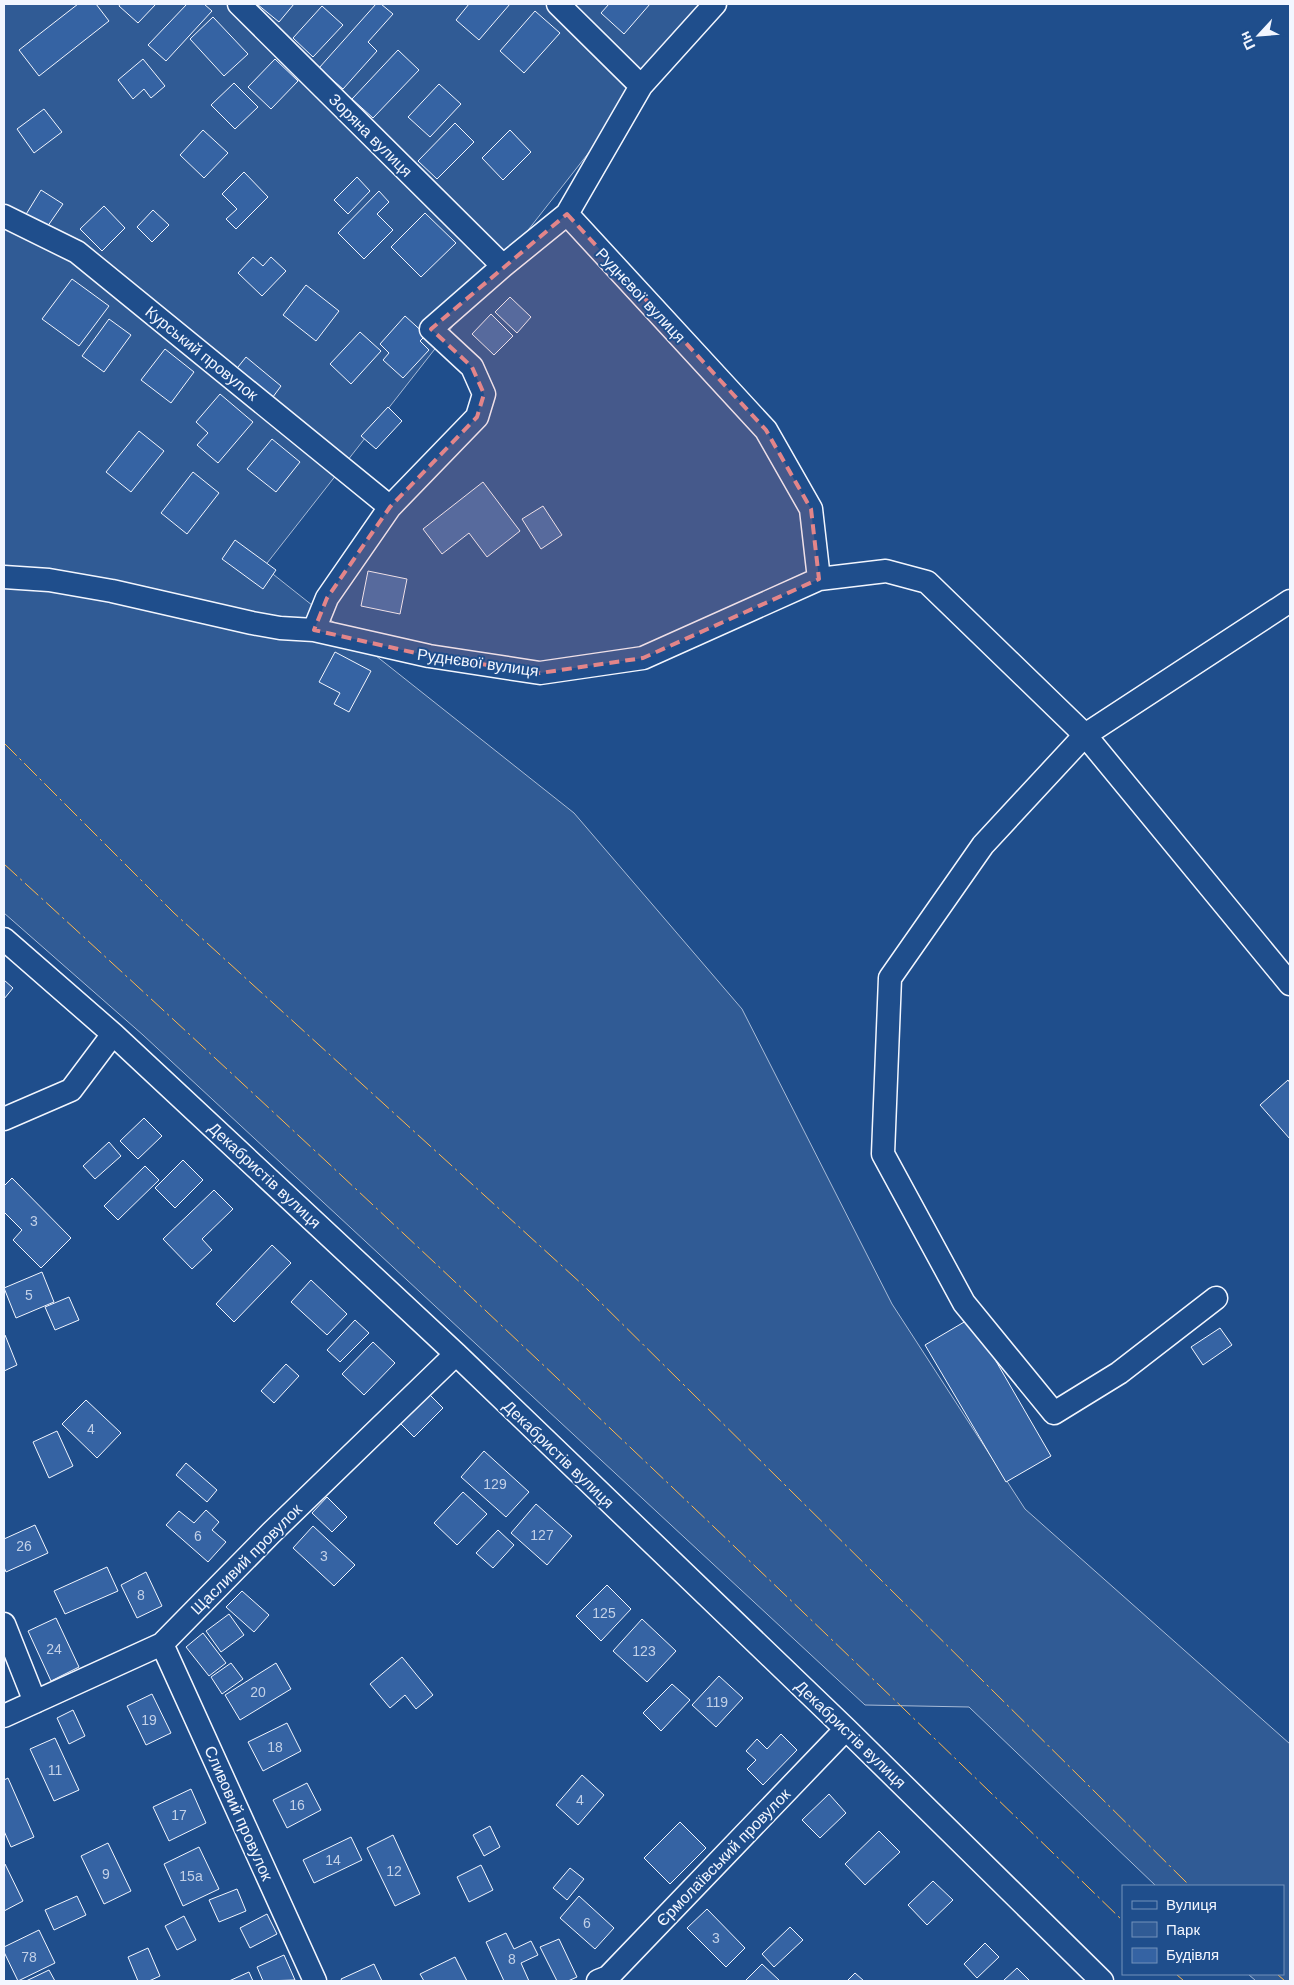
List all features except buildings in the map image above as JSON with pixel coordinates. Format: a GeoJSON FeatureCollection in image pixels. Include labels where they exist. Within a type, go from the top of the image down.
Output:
{"type":"FeatureCollection","features":[{"type":"Feature","properties":{"kind":"street","name":"Зоряна вулиця"},"geometry":{"type":"LineString","coordinates":[[238,4],[503,266]]}},
{"type":"Feature","properties":{"kind":"street"},"geometry":{"type":"LineString","coordinates":[[558,4],[641,86]]}},
{"type":"Feature","properties":{"kind":"street"},"geometry":{"type":"LineString","coordinates":[[314,630],[327,598],[390,507],[477,417],[484,394],[472,367],[432,329],[503,266],[567,214],[641,86],[715,4]]}},
{"type":"Feature","properties":{"kind":"street","name":"Руднєвої вулиця"},"geometry":{"type":"LineString","coordinates":[[4,577],[49,580],[112,591],[252,623],[280,628],[314,630],[429,656],[540,673],[643,658],[819,579],[811,509],[766,430],[567,214]]}},
{"type":"Feature","properties":{"kind":"street","name":"Курський провулок"},"geometry":{"type":"LineString","coordinates":[[4,216],[77,252],[390,507]]}},
{"type":"Feature","properties":{"kind":"street"},"geometry":{"type":"LineString","coordinates":[[819,579],[886,571],[927,582],[1084,735],[1290,984]]}},
{"type":"Feature","properties":{"kind":"street"},"geometry":{"type":"LineString","coordinates":[[1216,1298],[1119,1373],[1054,1413],[964,1303],[883,1154],[890,978],[983,846],[1084,735],[1290,601]]}},
{"type":"Feature","properties":{"kind":"street","name":"Декабристів вулиця"},"geometry":{"type":"LineString","coordinates":[[4,939],[113,1034],[456,1354],[846,1729],[1102,1981]]}},
{"type":"Feature","properties":{"kind":"street"},"geometry":{"type":"LineString","coordinates":[[4,1119],[71,1090],[113,1034]]}},
{"type":"Feature","properties":{"kind":"street","name":"Щасливий провулок"},"geometry":{"type":"LineString","coordinates":[[4,1716],[162,1644],[271,1533],[456,1354]]}},
{"type":"Feature","properties":{"kind":"street"},"geometry":{"type":"LineString","coordinates":[[4,1624],[35,1702]]}},
{"type":"Feature","properties":{"kind":"street","name":"Сливовий провулок"},"geometry":{"type":"LineString","coordinates":[[162,1644],[315,1981]]}},
{"type":"Feature","properties":{"kind":"street","name":"Єрмолаївський провулок"},"geometry":{"type":"LineString","coordinates":[[598,1981],[608,1977],[846,1729]]}},
{"type":"Feature","properties":{"kind":"highlighted area"},"geometry":{"type":"Polygon","coordinates":[[[567,214],[766,430],[811,509],[819,579],[643,658],[540,673],[429,656],[314,630],[327,598],[390,507],[477,417],[484,394],[472,367],[431,329],[567,214]]]}},
{"type":"Feature","properties":{"kind":"green space"},"geometry":{"type":"Polygon","coordinates":[[[4,4],[710,4],[641,86],[264,567],[574,813],[742,1009],[892,1304],[1025,1509],[1290,1744],[1290,1981],[1256,1981],[1249,1975],[1284,1975],[1284,1885],[1155,1885],[969,1707],[865,1705],[143,1035],[4,913],[4,4]]]}},
{"type":"Feature","properties":{"kind":"power"},"geometry":{"type":"LineString","coordinates":[[4,743],[174,913],[584,1286],[1189,1885]]}},
{"type":"Feature","properties":{"kind":"power"},"geometry":{"type":"LineString","coordinates":[[4,864],[568,1388],[1122,1920]]}},
{"type":"Feature","properties":{"kind":"power"},"geometry":{"type":"LineString","coordinates":[[1177,1975],[1184,1981]]}},
{"type":"Feature","properties":{"kind":"power"},"geometry":{"type":"LineString","coordinates":[[1278,1975],[1285,1981]]}}]}
